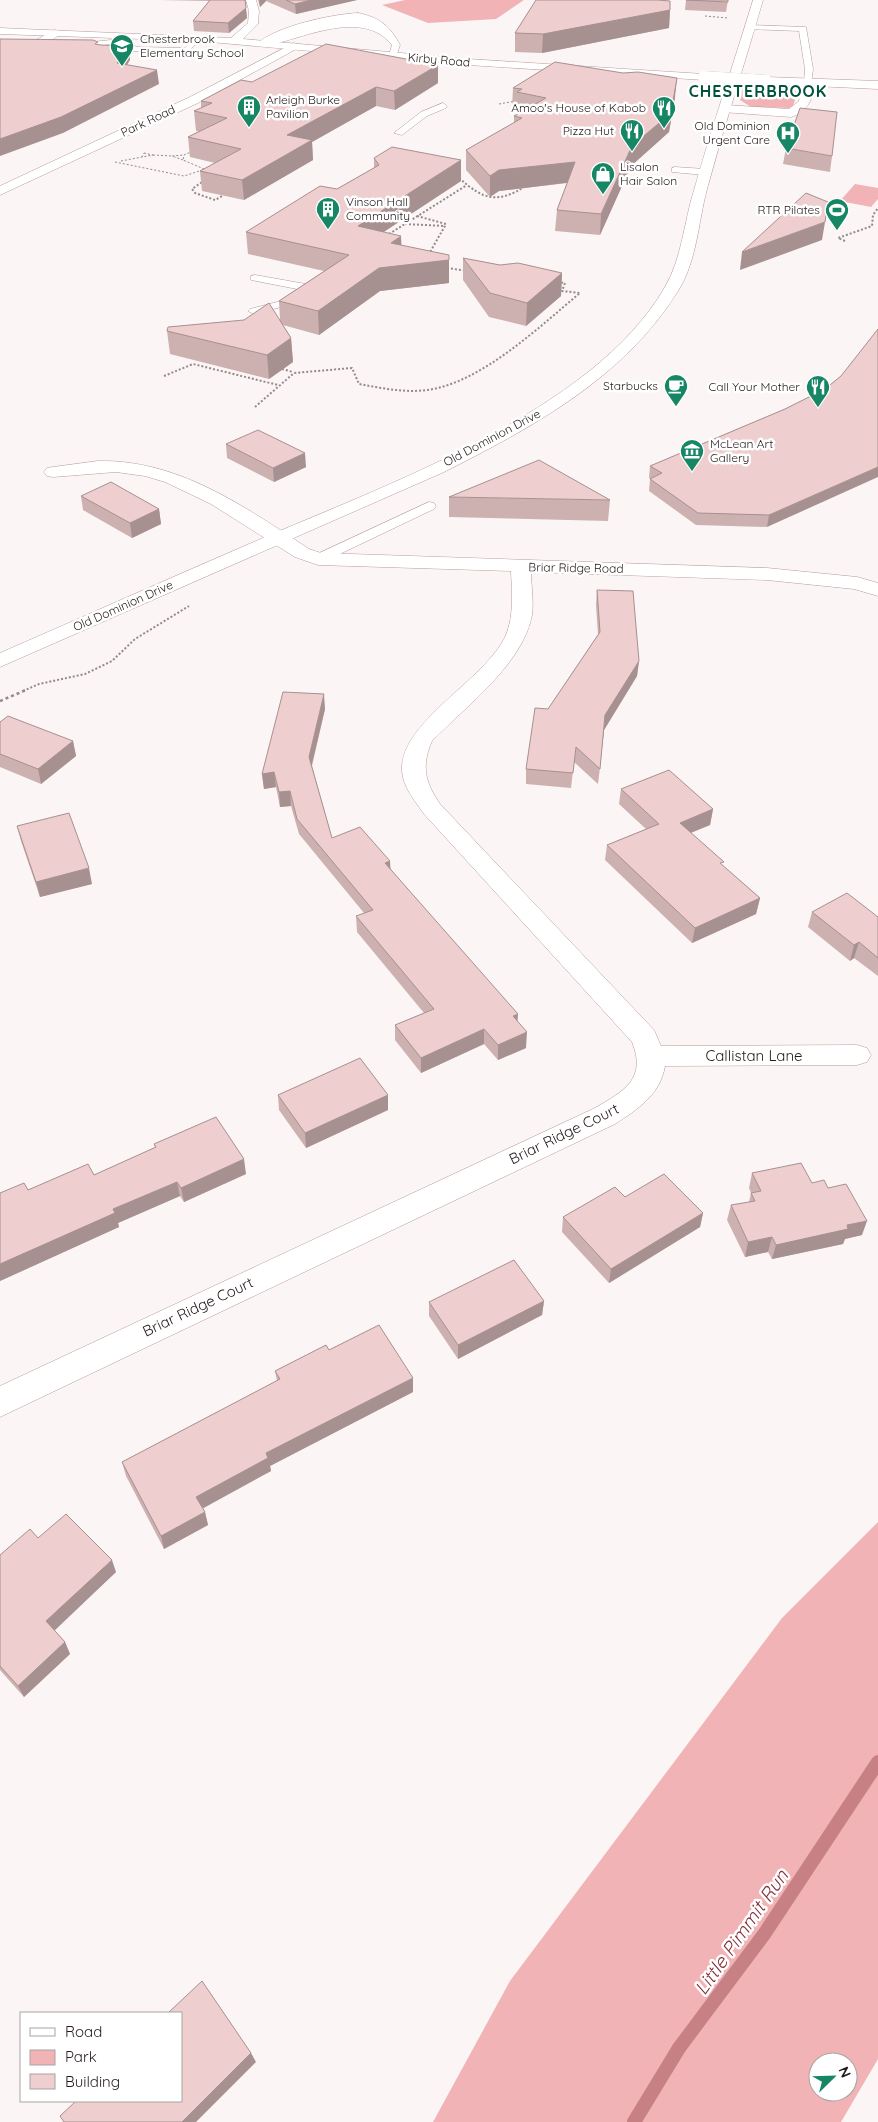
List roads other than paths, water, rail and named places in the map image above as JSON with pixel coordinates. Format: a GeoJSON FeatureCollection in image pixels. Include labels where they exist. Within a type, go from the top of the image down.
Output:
{"type":"FeatureCollection","features":[{"type":"Feature","properties":{"kind":"main road"},"geometry":{"type":"LineString","coordinates":[[235,40],[253,24],[254,11],[251,0]]}},
{"type":"Feature","properties":{"kind":"main road","name":"Old Dominion Drive"},"geometry":{"type":"LineString","coordinates":[[0,661],[376,496],[497,438],[547,408],[626,350],[665,301],[680,275],[692,234],[698,195],[758,0]]}},
{"type":"Feature","properties":{"kind":"main road","name":"Kirby Road"},"geometry":{"type":"LineString","coordinates":[[0,31],[235,40],[517,66],[766,81],[878,85]]}},
{"type":"Feature","properties":{"kind":"main road","name":"Park Road"},"geometry":{"type":"LineString","coordinates":[[0,191],[194,100],[294,46]]}},
{"type":"Feature","properties":{"kind":"main road"},"geometry":{"type":"LineString","coordinates":[[726,109],[791,113],[798,110],[805,100],[809,88],[808,82]]}},
{"type":"Feature","properties":{"kind":"main road","name":"Briar Ridge Road"},"geometry":{"type":"LineString","coordinates":[[53,472],[102,466],[146,471],[202,493],[279,538],[302,554],[318,559],[520,567],[705,571],[858,583],[878,590]]}},
{"type":"Feature","properties":{"kind":"main road"},"geometry":{"type":"LineString","coordinates":[[520,567],[522,613],[516,635],[504,655],[489,672],[422,738],[415,754],[413,771],[418,788],[432,809],[644,1037],[652,1056]]}},
{"type":"Feature","properties":{"kind":"main road"},"geometry":{"type":"LineString","coordinates":[[858,583],[878,583]]}},
{"type":"Feature","properties":{"kind":"main road","name":"Callistan Lane"},"geometry":{"type":"LineString","coordinates":[[652,1056],[857,1055]]}},
{"type":"Feature","properties":{"kind":"main road","name":"Briar Ridge Court"},"geometry":{"type":"LineString","coordinates":[[0,1402],[606,1116],[636,1097],[649,1079],[652,1056]]}},
{"type":"Feature","properties":{"kind":"lane"},"geometry":{"type":"LineString","coordinates":[[262,43],[306,26],[356,15],[375,20],[396,45],[394,55]]}},
{"type":"Feature","properties":{"kind":"lane"},"geometry":{"type":"LineString","coordinates":[[750,27],[803,29],[809,69],[808,82]]}},
{"type":"Feature","properties":{"kind":"lane"},"geometry":{"type":"LineString","coordinates":[[0,46],[35,46],[46,42],[58,32]]}},
{"type":"Feature","properties":{"kind":"lane"},"geometry":{"type":"LineString","coordinates":[[138,49],[187,50],[199,38]]}},
{"type":"Feature","properties":{"kind":"lane"},"geometry":{"type":"LineString","coordinates":[[167,62],[179,50]]}},
{"type":"Feature","properties":{"kind":"lane"},"geometry":{"type":"LineString","coordinates":[[398,132],[424,114],[443,106]]}},
{"type":"Feature","properties":{"kind":"lane"},"geometry":{"type":"LineString","coordinates":[[676,170],[706,172]]}},
{"type":"Feature","properties":{"kind":"lane"},"geometry":{"type":"LineString","coordinates":[[254,311],[286,303],[306,288],[255,278]]}},
{"type":"Feature","properties":{"kind":"lane"},"geometry":{"type":"LineString","coordinates":[[318,559],[429,506]]}},
{"type":"Feature","properties":{"kind":"waterway","name":"Little Pimmit Run"},"geometry":{"type":"LineString","coordinates":[[634,2122],[679,2048],[765,1933],[878,1762]]}},
{"type":"Feature","properties":{"kind":"place","name":"Chesterbrook Elementary School"},"geometry":{"type":"Point","coordinates":[122,67]}},
{"type":"Feature","properties":{"kind":"place","name":"Arleigh Burke Pavilion"},"geometry":{"type":"Point","coordinates":[249,128]}},
{"type":"Feature","properties":{"kind":"place","name":"Amoo's House of Kabob"},"geometry":{"type":"Point","coordinates":[664,129]}},
{"type":"Feature","properties":{"kind":"place","name":"Pizza Hut"},"geometry":{"type":"Point","coordinates":[632,152]}},
{"type":"Feature","properties":{"kind":"place","name":"Old Dominion Urgent Care"},"geometry":{"type":"Point","coordinates":[788,154]}},
{"type":"Feature","properties":{"kind":"place","name":"Lisalon Hair Salon"},"geometry":{"type":"Point","coordinates":[603,195]}},
{"type":"Feature","properties":{"kind":"place","name":"Vinson Hall Community"},"geometry":{"type":"Point","coordinates":[328,230]}},
{"type":"Feature","properties":{"kind":"place","name":"RTR Pilates"},"geometry":{"type":"Point","coordinates":[837,231]}},
{"type":"Feature","properties":{"kind":"place","name":"Starbucks"},"geometry":{"type":"Point","coordinates":[676,407]}},
{"type":"Feature","properties":{"kind":"place","name":"Call Your Mother"},"geometry":{"type":"Point","coordinates":[818,408]}},
{"type":"Feature","properties":{"kind":"place","name":"McLean Art Gallery"},"geometry":{"type":"Point","coordinates":[692,472]}},
{"type":"Feature","properties":{"kind":"district","name":"CHESTERBROOK"},"geometry":{"type":"Point","coordinates":[758,91]}}]}
